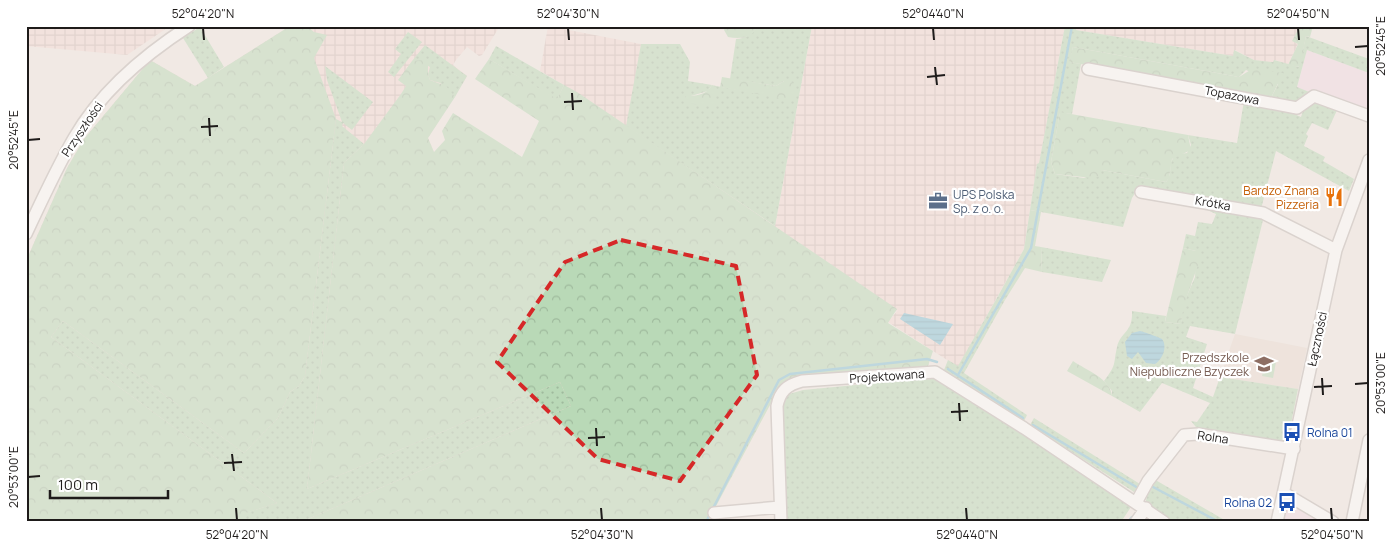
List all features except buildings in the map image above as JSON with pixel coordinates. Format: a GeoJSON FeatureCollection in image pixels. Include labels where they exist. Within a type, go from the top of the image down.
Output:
{"type":"FeatureCollection","features":[{"type":"Feature","properties":{"kind":"street","name":"Przyszłości"},"geometry":{"type":"LineString","coordinates":[[26,234],[61,161],[75,136],[98,103],[145,57],[189,26]]}},
{"type":"Feature","properties":{"kind":"street","name":"Topazowa"},"geometry":{"type":"LineString","coordinates":[[1088,69],[1297,108],[1314,96],[1369,116]]}},
{"type":"Feature","properties":{"kind":"street","name":"Łączności"},"geometry":{"type":"LineString","coordinates":[[1277,522],[1336,250],[1369,160]]}},
{"type":"Feature","properties":{"kind":"street","name":"Krótka"},"geometry":{"type":"LineString","coordinates":[[1141,192],[1258,211],[1336,250]]}},
{"type":"Feature","properties":{"kind":"street","name":"Projektowana"},"geometry":{"type":"LineString","coordinates":[[781,522],[777,406],[779,398],[787,387],[802,381],[935,372],[1141,505],[1164,522]]}},
{"type":"Feature","properties":{"kind":"street","name":"Rolna"},"geometry":{"type":"LineString","coordinates":[[1136,522],[1141,505],[1159,465],[1184,435],[1198,434],[1294,449]]}},
{"type":"Feature","properties":{"kind":"street"},"geometry":{"type":"LineString","coordinates":[[1352,522],[1369,440]]}},
{"type":"Feature","properties":{"kind":"street"},"geometry":{"type":"LineString","coordinates":[[1284,492],[1332,522]]}},
{"type":"Feature","properties":{"kind":"street"},"geometry":{"type":"LineString","coordinates":[[714,513],[780,508]]}},
{"type":"Feature","properties":{"kind":"highlighted area"},"geometry":{"type":"Polygon","coordinates":[[[621,240],[736,266],[757,375],[680,481],[598,459],[497,362],[565,262],[621,240]]]}},
{"type":"Feature","properties":{"kind":"shaded area"},"geometry":{"type":"Polygon","coordinates":[[[26,26],[170,26],[127,55],[26,46],[26,26]]]}},
{"type":"Feature","properties":{"kind":"shaded area"},"geometry":{"type":"Polygon","coordinates":[[[290,26],[500,26],[482,55],[479,56],[467,47],[456,60],[453,65],[467,76],[428,138],[453,196],[507,202],[564,85],[540,71],[548,26],[641,44],[627,126],[775,226],[812,26],[1065,26],[1039,164],[1037,164],[1024,249],[958,367],[888,322],[898,310],[779,371],[697,522],[26,522],[26,261],[67,168],[84,139],[150,60],[195,86],[290,26]]]}},
{"type":"Feature","properties":{"kind":"shaded area"},"geometry":{"type":"Polygon","coordinates":[[[1076,26],[1300,26],[1293,41],[1298,44],[1288,65],[1275,60],[1273,63],[1254,60],[1235,50],[1233,56],[1076,30],[1076,26]]]}},
{"type":"Feature","properties":{"kind":"shaded area"},"geometry":{"type":"Polygon","coordinates":[[[1307,50],[1369,73],[1369,113],[1297,88],[1307,50]]]}},
{"type":"Feature","properties":{"kind":"shaded area","name":"Przedszkole Niepubliczne Bzyczek"},"geometry":{"type":"Polygon","coordinates":[[[1235,334],[1307,348],[1298,389],[1220,377],[1235,334]]]}},
{"type":"Feature","properties":{"kind":"shaded area"},"geometry":{"type":"Polygon","coordinates":[[[1289,498],[1328,522],[1283,522],[1289,498]]]}},
{"type":"Feature","properties":{"kind":"green space"},"geometry":{"type":"Polygon","coordinates":[[[290,26],[307,26],[314,32],[327,35],[314,58],[336,119],[305,376],[299,386],[290,392],[278,418],[244,453],[63,321],[51,337],[277,503],[243,514],[245,522],[26,522],[26,261],[67,168],[84,139],[150,60],[195,86],[290,26]]]}},
{"type":"Feature","properties":{"kind":"green space"},"geometry":{"type":"Polygon","coordinates":[[[725,26],[757,26],[749,36],[737,38],[728,37],[724,30],[725,26]]]}},
{"type":"Feature","properties":{"kind":"green space"},"geometry":{"type":"Polygon","coordinates":[[[757,26],[812,26],[775,226],[626,126],[641,44],[680,44],[690,62],[688,81],[712,85],[708,91],[691,96],[700,104],[716,104],[716,86],[792,99],[784,81],[776,86],[730,79],[736,39],[748,36],[757,26]]]}},
{"type":"Feature","properties":{"kind":"green space"},"geometry":{"type":"Polygon","coordinates":[[[1065,26],[1076,26],[1076,30],[1233,56],[1234,50],[1254,60],[1273,62],[1274,60],[1299,67],[1306,36],[1369,59],[1369,73],[1307,50],[1297,87],[1314,94],[1293,104],[1271,98],[1278,84],[1246,70],[1239,77],[1073,47],[1070,62],[1081,64],[1072,114],[1060,113],[1051,162],[1055,174],[1084,178],[1102,170],[1166,182],[1169,177],[1172,160],[1179,154],[1187,153],[1191,145],[1188,135],[1237,143],[1244,101],[1281,108],[1301,117],[1303,111],[1314,100],[1338,108],[1328,130],[1312,123],[1306,134],[1308,136],[1304,146],[1325,157],[1323,161],[1354,179],[1349,191],[1276,151],[1261,209],[1138,188],[1132,198],[1123,227],[1030,210],[1037,164],[1039,163],[1065,26]]]}},
{"type":"Feature","properties":{"kind":"green space"},"geometry":{"type":"Polygon","coordinates":[[[1300,26],[1313,26],[1310,37],[1306,36],[1300,67],[1288,65],[1298,44],[1292,41],[1300,26]]]}},
{"type":"Feature","properties":{"kind":"green space"},"geometry":{"type":"Polygon","coordinates":[[[200,27],[224,67],[208,78],[183,38],[200,27]]]}},
{"type":"Feature","properties":{"kind":"green space"},"geometry":{"type":"Polygon","coordinates":[[[408,32],[422,42],[394,77],[388,72],[401,54],[395,49],[408,32]]]}},
{"type":"Feature","properties":{"kind":"green space"},"geometry":{"type":"Polygon","coordinates":[[[425,45],[467,76],[455,97],[440,83],[430,80],[428,74],[430,67],[421,62],[412,61],[425,45]]]}},
{"type":"Feature","properties":{"kind":"green space"},"geometry":{"type":"Polygon","coordinates":[[[496,46],[564,85],[557,100],[489,59],[496,46]]]}},
{"type":"Feature","properties":{"kind":"green space"},"geometry":{"type":"Polygon","coordinates":[[[1073,47],[1239,77],[1252,69],[1283,73],[1271,98],[1069,62],[1073,47]]]}},
{"type":"Feature","properties":{"kind":"green space"},"geometry":{"type":"Polygon","coordinates":[[[489,59],[557,99],[564,85],[577,92],[897,309],[888,323],[933,351],[927,369],[788,380],[777,392],[714,510],[710,522],[301,522],[571,406],[560,382],[307,489],[344,163],[364,144],[401,94],[406,86],[398,80],[412,61],[423,60],[428,63],[430,80],[446,86],[455,97],[428,138],[434,152],[445,140],[442,131],[453,113],[522,157],[539,121],[475,79],[489,59]]]}},
{"type":"Feature","properties":{"kind":"green space"},"geometry":{"type":"Polygon","coordinates":[[[325,66],[373,102],[352,130],[343,123],[342,126],[364,144],[344,163],[307,489],[560,382],[571,406],[301,522],[245,522],[242,514],[277,503],[51,337],[63,321],[244,453],[278,418],[290,392],[299,386],[305,376],[336,119],[342,122],[327,80],[325,66]]]}},
{"type":"Feature","properties":{"kind":"green space"},"geometry":{"type":"Polygon","coordinates":[[[722,77],[776,86],[790,80],[796,87],[793,99],[784,99],[720,87],[722,77]]]}},
{"type":"Feature","properties":{"kind":"green space"},"geometry":{"type":"Polygon","coordinates":[[[712,85],[716,86],[716,105],[697,104],[687,101],[685,96],[704,93],[712,85]]]}},
{"type":"Feature","properties":{"kind":"green space"},"geometry":{"type":"Polygon","coordinates":[[[1060,112],[1188,135],[1191,150],[1172,159],[1169,178],[1166,182],[1102,170],[1098,177],[1092,178],[1055,174],[1051,162],[1060,112]]]}},
{"type":"Feature","properties":{"kind":"green space"},"geometry":{"type":"Polygon","coordinates":[[[1203,208],[1264,216],[1235,334],[1190,326],[1186,337],[1207,344],[1193,388],[1213,397],[1220,377],[1298,389],[1287,444],[1200,432],[1191,421],[1197,422],[1210,403],[1162,383],[1140,412],[1112,396],[1112,391],[1104,381],[1113,368],[1119,342],[1131,324],[1132,311],[1166,316],[1165,322],[1181,324],[1182,307],[1195,277],[1196,251],[1183,248],[1186,234],[1195,236],[1198,222],[1212,224],[1216,214],[1203,208]]]}},
{"type":"Feature","properties":{"kind":"green space"},"geometry":{"type":"Polygon","coordinates":[[[1030,210],[1041,212],[1035,246],[1041,247],[1042,272],[1025,268],[1005,300],[998,296],[1024,249],[1030,210]]]}},
{"type":"Feature","properties":{"kind":"green space"},"geometry":{"type":"Polygon","coordinates":[[[1041,247],[1111,260],[1102,282],[1042,272],[1041,247]]]}},
{"type":"Feature","properties":{"kind":"green space"},"geometry":{"type":"Polygon","coordinates":[[[1183,248],[1196,251],[1200,258],[1186,299],[1181,324],[1165,322],[1183,248]]]}},
{"type":"Feature","properties":{"kind":"green space"},"geometry":{"type":"Polygon","coordinates":[[[998,296],[1005,300],[964,373],[1027,415],[1024,421],[944,370],[948,360],[958,366],[998,296]]]}},
{"type":"Feature","properties":{"kind":"green space"},"geometry":{"type":"Polygon","coordinates":[[[1266,359],[1276,362],[1273,378],[1262,376],[1266,359]]]}},
{"type":"Feature","properties":{"kind":"green space"},"geometry":{"type":"Polygon","coordinates":[[[1073,361],[1103,380],[1111,390],[1112,396],[1067,371],[1073,361]]]}},
{"type":"Feature","properties":{"kind":"green space"},"geometry":{"type":"Polygon","coordinates":[[[928,378],[939,379],[1133,504],[1121,522],[785,522],[781,404],[789,394],[803,390],[928,378]]]}},
{"type":"Feature","properties":{"kind":"green space"},"geometry":{"type":"Polygon","coordinates":[[[1034,418],[1140,484],[1134,492],[1030,425],[1034,418]]]}},
{"type":"Feature","properties":{"kind":"green space"},"geometry":{"type":"Polygon","coordinates":[[[1152,478],[1228,522],[1171,522],[1145,504],[1152,478]]]}},
{"type":"Feature","properties":{"kind":"water"},"geometry":{"type":"Polygon","coordinates":[[[904,313],[953,324],[940,345],[900,319],[904,313]]]}},
{"type":"Feature","properties":{"kind":"water"},"geometry":{"type":"Polygon","coordinates":[[[1140,331],[1161,338],[1164,342],[1163,353],[1160,360],[1155,364],[1146,363],[1138,352],[1132,359],[1127,356],[1125,342],[1132,333],[1140,331]]]}},
{"type":"Feature","properties":{"kind":"waterway"},"geometry":{"type":"LineString","coordinates":[[958,375],[1031,248],[1072,26]]}},
{"type":"Feature","properties":{"kind":"waterway"},"geometry":{"type":"LineString","coordinates":[[706,522],[779,380],[790,374],[927,359],[937,362]]}},
{"type":"Feature","properties":{"kind":"waterway"},"geometry":{"type":"LineString","coordinates":[[948,369],[1023,418]]}},
{"type":"Feature","properties":{"kind":"waterway"},"geometry":{"type":"LineString","coordinates":[[1033,425],[1138,488]]}},
{"type":"Feature","properties":{"kind":"waterway"},"geometry":{"type":"LineString","coordinates":[[1153,487],[1219,522]]}},
{"type":"Feature","properties":{"kind":"waterway"},"geometry":{"type":"LineString","coordinates":[[1128,522],[1132,517]]}},
{"type":"Feature","properties":{"kind":"place","name":"Bardzo Znana Pizzeria"},"geometry":{"type":"Point","coordinates":[1334,197]}},
{"type":"Feature","properties":{"kind":"place","name":"UPS Polska Sp. z o. o."},"geometry":{"type":"Point","coordinates":[938,201]}},
{"type":"Feature","properties":{"kind":"place","name":"Przedszkole Niepubliczne Bzyczek"},"geometry":{"type":"Point","coordinates":[1264,364]}},
{"type":"Feature","properties":{"kind":"place","name":"Rolna 01"},"geometry":{"type":"Point","coordinates":[1292,432]}},
{"type":"Feature","properties":{"kind":"place","name":"Rolna 02"},"geometry":{"type":"Point","coordinates":[1287,502]}}]}
